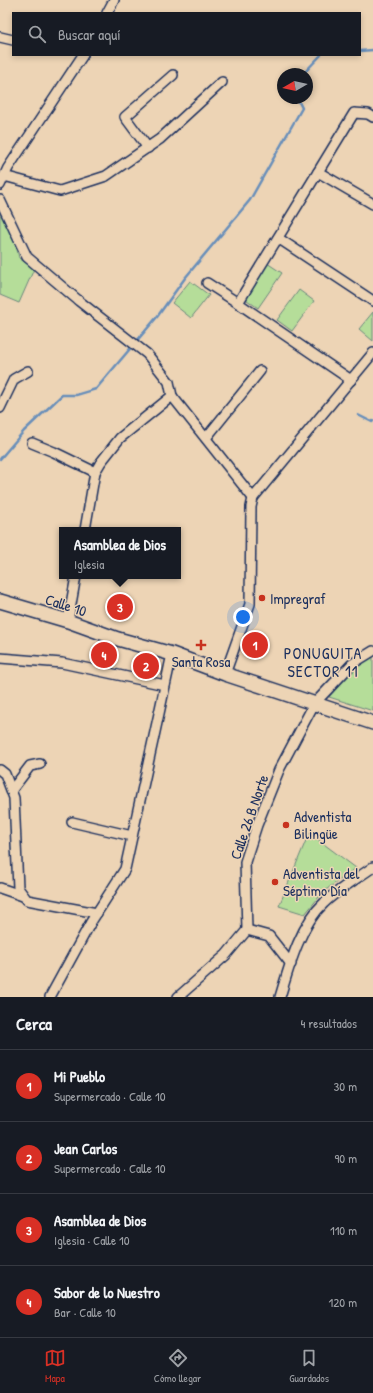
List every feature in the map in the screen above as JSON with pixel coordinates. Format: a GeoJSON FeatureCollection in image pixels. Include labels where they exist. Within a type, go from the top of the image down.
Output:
{"type":"FeatureCollection","features":[{"type":"Feature","properties":{"kind":"main road","name":"Calle 10"},"geometry":{"type":"LineString","coordinates":[[0,601],[68,621],[118,639],[172,654],[225,674],[373,723]]}},
{"type":"Feature","properties":{"kind":"street"},"geometry":{"type":"LineString","coordinates":[[108,12],[114,0]]}},
{"type":"Feature","properties":{"kind":"street"},"geometry":{"type":"LineString","coordinates":[[0,37],[12,40]]}},
{"type":"Feature","properties":{"kind":"street"},"geometry":{"type":"LineString","coordinates":[[79,56],[8,168],[2,180],[60,191],[106,176],[160,139],[222,82]]}},
{"type":"Feature","properties":{"kind":"street"},"geometry":{"type":"LineString","coordinates":[[148,148],[125,117],[173,75]]}},
{"type":"Feature","properties":{"kind":"street"},"geometry":{"type":"LineString","coordinates":[[238,303],[354,113],[368,114],[373,117]]}},
{"type":"Feature","properties":{"kind":"street"},"geometry":{"type":"LineString","coordinates":[[318,172],[373,204]]}},
{"type":"Feature","properties":{"kind":"street"},"geometry":{"type":"LineString","coordinates":[[0,200],[27,257],[79,301],[147,354],[169,382],[172,396],[253,498]]}},
{"type":"Feature","properties":{"kind":"street"},"geometry":{"type":"LineString","coordinates":[[278,238],[373,301]]}},
{"type":"Feature","properties":{"kind":"street"},"geometry":{"type":"LineString","coordinates":[[207,283],[351,380]]}},
{"type":"Feature","properties":{"kind":"street"},"geometry":{"type":"LineString","coordinates":[[225,674],[250,604],[251,507],[253,498],[373,354]]}},
{"type":"Feature","properties":{"kind":"street"},"geometry":{"type":"LineString","coordinates":[[0,408],[14,378],[28,371]]}},
{"type":"Feature","properties":{"kind":"street"},"geometry":{"type":"LineString","coordinates":[[206,438],[260,371]]}},
{"type":"Feature","properties":{"kind":"street"},"geometry":{"type":"LineString","coordinates":[[85,527],[95,472],[120,438],[172,396]]}},
{"type":"Feature","properties":{"kind":"street"},"geometry":{"type":"LineString","coordinates":[[32,443],[95,472]]}},
{"type":"Feature","properties":{"kind":"street"},"geometry":{"type":"LineString","coordinates":[[68,621],[75,579]]}},
{"type":"Feature","properties":{"kind":"street","name":"Calle 26 B Norte"},"geometry":{"type":"LineString","coordinates":[[247,930],[245,862],[257,825],[279,770],[314,704],[352,664],[373,651]]}},
{"type":"Feature","properties":{"kind":"street"},"geometry":{"type":"LineString","coordinates":[[50,997],[97,913],[125,869],[172,654]]}},
{"type":"Feature","properties":{"kind":"street"},"geometry":{"type":"LineString","coordinates":[[0,658],[62,663],[165,685]]}},
{"type":"Feature","properties":{"kind":"street"},"geometry":{"type":"LineString","coordinates":[[11,791],[30,766],[40,764]]}},
{"type":"Feature","properties":{"kind":"street"},"geometry":{"type":"LineString","coordinates":[[0,770],[5,774],[14,798],[18,888],[23,896],[26,900],[97,913]]}},
{"type":"Feature","properties":{"kind":"street"},"geometry":{"type":"LineString","coordinates":[[72,822],[132,836]]}},
{"type":"Feature","properties":{"kind":"street"},"geometry":{"type":"LineString","coordinates":[[280,997],[301,936],[310,920],[323,904],[373,867]]}},
{"type":"Feature","properties":{"kind":"street"},"geometry":{"type":"LineString","coordinates":[[0,888],[23,896]]}},
{"type":"Feature","properties":{"kind":"street"},"geometry":{"type":"LineString","coordinates":[[178,997],[226,955],[247,930],[269,936],[291,964]]}},
{"type":"Feature","properties":{"kind":"green space"},"geometry":{"type":"Polygon","coordinates":[[[0,211],[10,227],[19,258],[34,269],[19,303],[0,295],[0,211]]]}},
{"type":"Feature","properties":{"kind":"green space"},"geometry":{"type":"Polygon","coordinates":[[[267,263],[282,273],[258,308],[243,297],[267,263]]]}},
{"type":"Feature","properties":{"kind":"green space"},"geometry":{"type":"Polygon","coordinates":[[[190,281],[209,295],[191,318],[172,303],[190,281]]]}},
{"type":"Feature","properties":{"kind":"green space"},"geometry":{"type":"Polygon","coordinates":[[[299,290],[314,301],[292,331],[277,320],[299,290]]]}},
{"type":"Feature","properties":{"kind":"green space"},"geometry":{"type":"Polygon","coordinates":[[[373,312],[373,341],[359,329],[373,312]]]}},
{"type":"Feature","properties":{"kind":"green space"},"geometry":{"type":"Polygon","coordinates":[[[373,655],[373,711],[329,697],[358,663],[373,655]]]}},
{"type":"Feature","properties":{"kind":"green space"},"geometry":{"type":"Polygon","coordinates":[[[309,833],[356,868],[323,892],[305,914],[279,906],[309,833]]]}},
{"type":"Feature","properties":{"kind":"waterway"},"geometry":{"type":"LineString","coordinates":[[361,51],[373,50]]}},
{"type":"Feature","properties":{"kind":"waterway"},"geometry":{"type":"LineString","coordinates":[[309,68],[320,56]]}},
{"type":"Feature","properties":{"kind":"waterway"},"geometry":{"type":"LineString","coordinates":[[0,459],[24,431],[62,395],[76,395],[96,389],[157,317],[185,278],[250,200],[302,108],[300,104]]}},
{"type":"Feature","properties":{"kind":"waterway"},"geometry":{"type":"LineString","coordinates":[[358,415],[372,422],[373,421]]}},
{"type":"Feature","properties":{"kind":"place","name":"Impregraf"},"geometry":{"type":"Point","coordinates":[262,598]}},
{"type":"Feature","properties":{"kind":"place","name":"Asamblea de Dios"},"geometry":{"type":"Point","coordinates":[120,607]}},
{"type":"Feature","properties":{"kind":"place","name":"Santa Rosa"},"geometry":{"type":"Point","coordinates":[201,645]}},
{"type":"Feature","properties":{"kind":"place","name":"Mi Pueblo"},"geometry":{"type":"Point","coordinates":[255,645]}},
{"type":"Feature","properties":{"kind":"place","name":"Sabor de lo Nuestro"},"geometry":{"type":"Point","coordinates":[104,655]}},
{"type":"Feature","properties":{"kind":"place","name":"Jean Carlos"},"geometry":{"type":"Point","coordinates":[146,666]}},
{"type":"Feature","properties":{"kind":"place","name":"Adventista Bilingüe"},"geometry":{"type":"Point","coordinates":[286,825]}},
{"type":"Feature","properties":{"kind":"place","name":"Adventista del Séptimo Día"},"geometry":{"type":"Point","coordinates":[275,882]}},
{"type":"Feature","properties":{"kind":"district","name":"PONUGUITA SECTOR 11"},"geometry":{"type":"Point","coordinates":[323,662]}}]}
